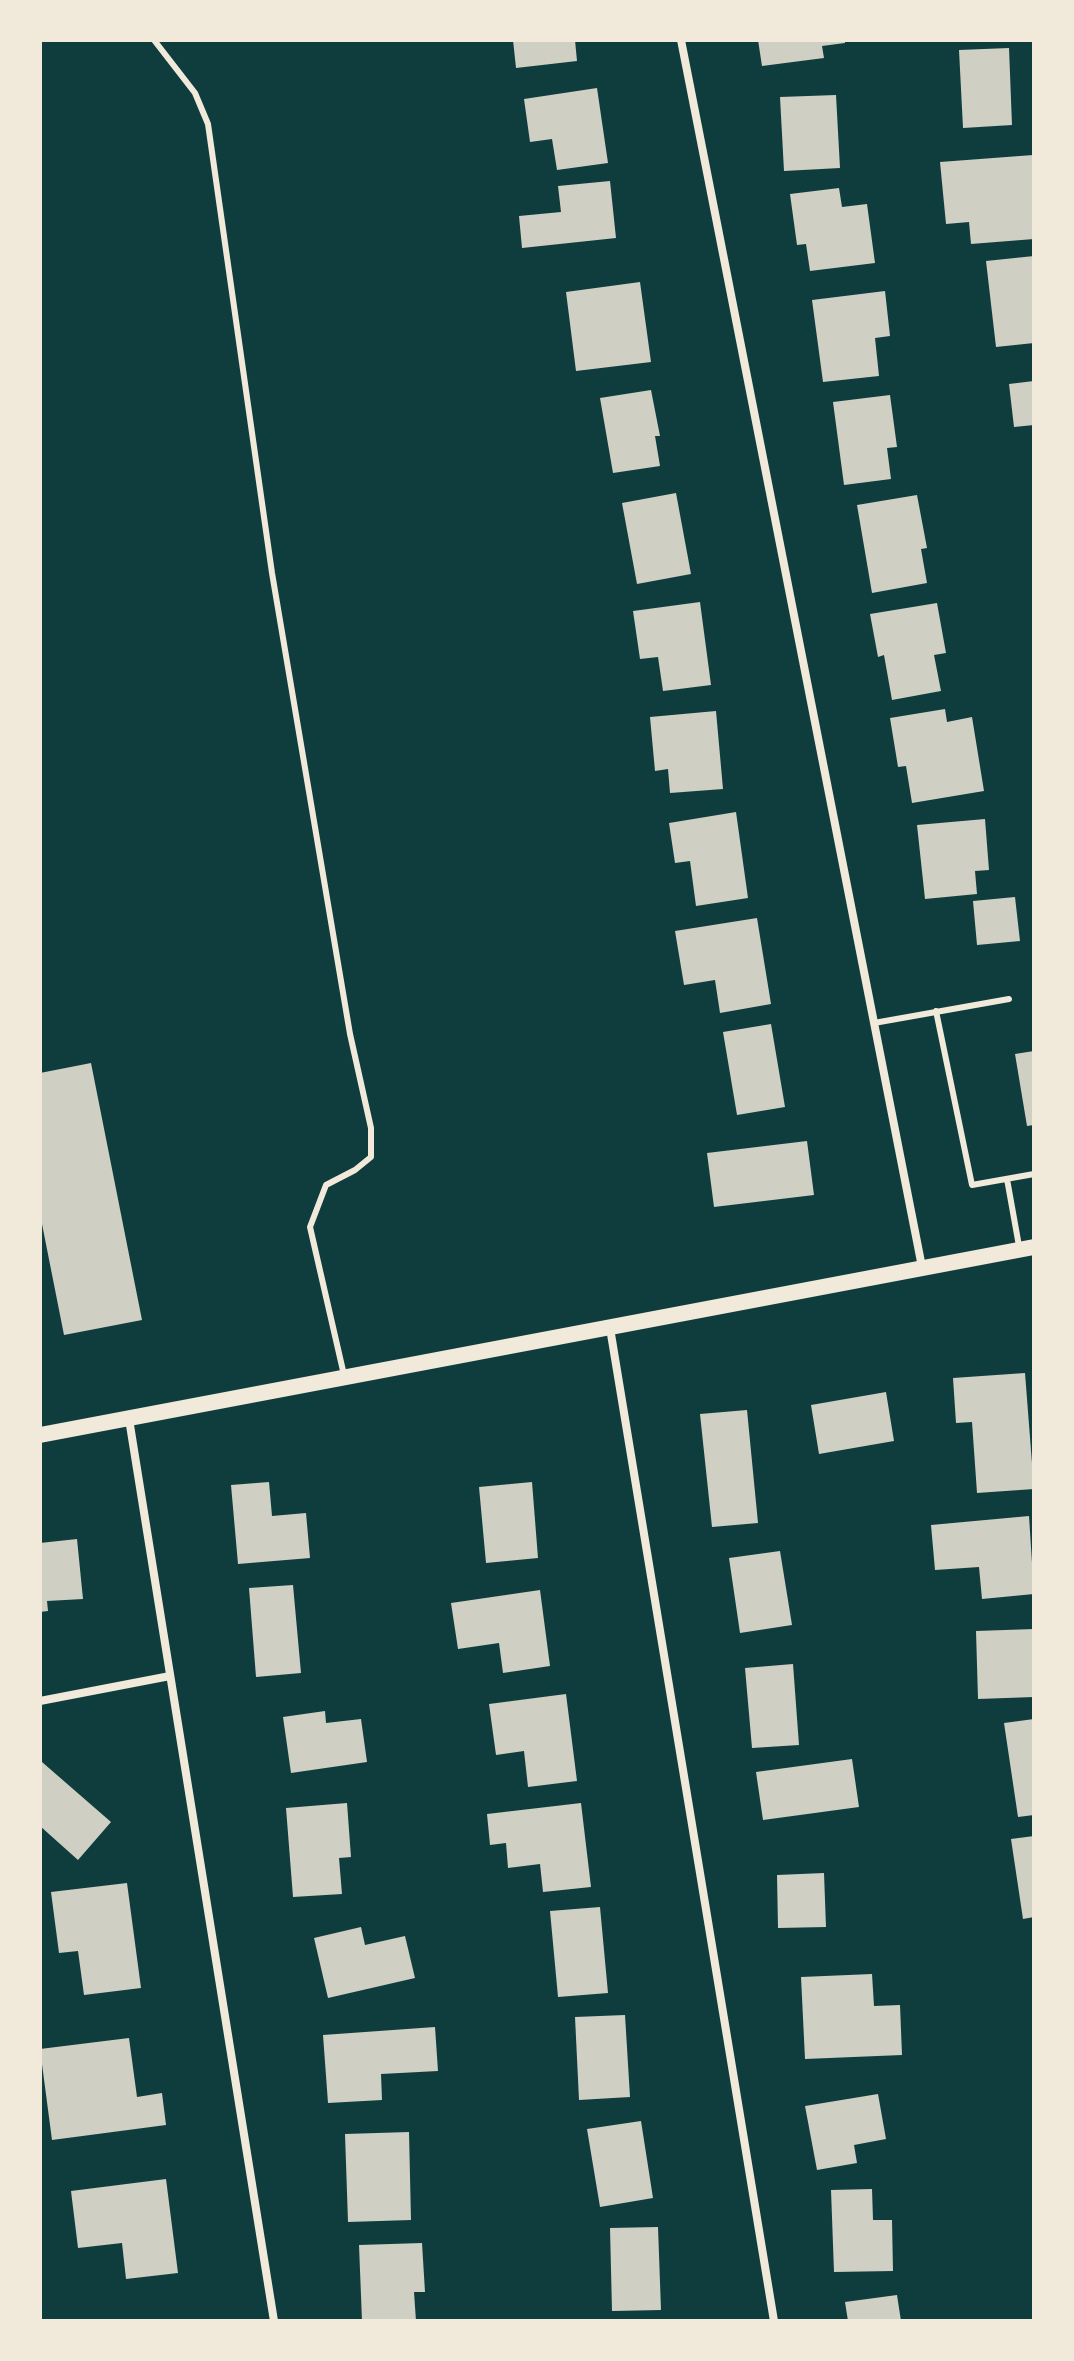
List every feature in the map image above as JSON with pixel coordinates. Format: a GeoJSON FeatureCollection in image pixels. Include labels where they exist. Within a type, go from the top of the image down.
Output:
{"type":"FeatureCollection","features":[{"type":"Feature","properties":{"kind":"main road"},"geometry":{"type":"LineString","coordinates":[[40,1435],[1027,1248]]}},
{"type":"Feature","properties":{"kind":"street"},"geometry":{"type":"LineString","coordinates":[[681,40],[922,1267]]}},
{"type":"Feature","properties":{"kind":"street"},"geometry":{"type":"LineString","coordinates":[[610,1328],[774,2321]]}},
{"type":"Feature","properties":{"kind":"street"},"geometry":{"type":"LineString","coordinates":[[128,1418],[274,2321]]}},
{"type":"Feature","properties":{"kind":"street"},"geometry":{"type":"LineString","coordinates":[[40,1701],[170,1676]]}},
{"type":"Feature","properties":{"kind":"lane"},"geometry":{"type":"LineString","coordinates":[[154,40],[195,93],[208,124],[272,573],[350,1034],[371,1128],[371,1157],[355,1170],[326,1185],[310,1227],[345,1378]]}},
{"type":"Feature","properties":{"kind":"lane"},"geometry":{"type":"LineString","coordinates":[[874,1023],[1009,999]]}},
{"type":"Feature","properties":{"kind":"lane"},"geometry":{"type":"LineString","coordinates":[[936,1011],[972,1185],[1034,1174]]}},
{"type":"Feature","properties":{"kind":"lane"},"geometry":{"type":"LineString","coordinates":[[1007,1179],[1027,1248]]}},
{"type":"Feature","properties":{"kind":"building"},"geometry":{"type":"Polygon","coordinates":[[[513,40],[575,40],[577,61],[516,68],[513,40]]]}},
{"type":"Feature","properties":{"kind":"building"},"geometry":{"type":"Polygon","coordinates":[[[758,40],[845,40],[845,43],[822,46],[824,58],[762,66],[758,40]]]}},
{"type":"Feature","properties":{"kind":"building"},"geometry":{"type":"Polygon","coordinates":[[[1009,48],[1012,125],[963,128],[959,50],[1009,48]]]}},
{"type":"Feature","properties":{"kind":"building"},"geometry":{"type":"Polygon","coordinates":[[[597,88],[608,163],[557,170],[552,139],[530,142],[524,99],[597,88]]]}},
{"type":"Feature","properties":{"kind":"building"},"geometry":{"type":"Polygon","coordinates":[[[836,95],[840,168],[784,171],[780,97],[836,95]]]}},
{"type":"Feature","properties":{"kind":"building"},"geometry":{"type":"Polygon","coordinates":[[[1033,155],[1034,239],[971,244],[969,222],[946,224],[940,162],[1033,155]]]}},
{"type":"Feature","properties":{"kind":"building"},"geometry":{"type":"Polygon","coordinates":[[[610,181],[616,238],[522,248],[519,216],[561,212],[558,186],[610,181]]]}},
{"type":"Feature","properties":{"kind":"building"},"geometry":{"type":"Polygon","coordinates":[[[839,188],[842,207],[867,204],[875,263],[810,271],[806,244],[797,245],[790,194],[839,188]]]}},
{"type":"Feature","properties":{"kind":"building"},"geometry":{"type":"Polygon","coordinates":[[[1034,256],[1034,343],[996,347],[986,261],[1034,256]]]}},
{"type":"Feature","properties":{"kind":"building"},"geometry":{"type":"Polygon","coordinates":[[[640,282],[651,362],[576,371],[566,292],[640,282]]]}},
{"type":"Feature","properties":{"kind":"building"},"geometry":{"type":"Polygon","coordinates":[[[885,291],[890,336],[875,338],[879,376],[823,382],[812,300],[885,291]]]}},
{"type":"Feature","properties":{"kind":"building"},"geometry":{"type":"Polygon","coordinates":[[[1034,381],[1034,425],[1014,427],[1009,384],[1034,381]]]}},
{"type":"Feature","properties":{"kind":"building"},"geometry":{"type":"Polygon","coordinates":[[[651,390],[660,436],[655,436],[660,466],[613,473],[600,398],[651,390]]]}},
{"type":"Feature","properties":{"kind":"building"},"geometry":{"type":"Polygon","coordinates":[[[890,395],[897,447],[887,448],[891,479],[844,485],[833,402],[890,395]]]}},
{"type":"Feature","properties":{"kind":"building"},"geometry":{"type":"Polygon","coordinates":[[[676,493],[691,574],[637,584],[622,503],[676,493]]]}},
{"type":"Feature","properties":{"kind":"building"},"geometry":{"type":"Polygon","coordinates":[[[917,495],[927,548],[921,549],[927,583],[872,593],[857,505],[917,495]]]}},
{"type":"Feature","properties":{"kind":"building"},"geometry":{"type":"Polygon","coordinates":[[[700,602],[711,685],[663,691],[658,657],[640,659],[633,611],[700,602]]]}},
{"type":"Feature","properties":{"kind":"building"},"geometry":{"type":"Polygon","coordinates":[[[937,603],[946,653],[934,655],[941,691],[892,700],[884,655],[878,657],[870,614],[937,603]]]}},
{"type":"Feature","properties":{"kind":"building"},"geometry":{"type":"Polygon","coordinates":[[[945,709],[947,722],[972,717],[984,791],[912,803],[906,766],[898,767],[890,718],[945,709]]]}},
{"type":"Feature","properties":{"kind":"building"},"geometry":{"type":"Polygon","coordinates":[[[716,711],[723,789],[670,793],[668,769],[655,771],[650,717],[716,711]]]}},
{"type":"Feature","properties":{"kind":"building"},"geometry":{"type":"Polygon","coordinates":[[[736,812],[748,898],[696,906],[690,861],[675,863],[669,823],[736,812]]]}},
{"type":"Feature","properties":{"kind":"building"},"geometry":{"type":"Polygon","coordinates":[[[985,819],[989,870],[975,871],[977,894],[925,899],[917,825],[985,819]]]}},
{"type":"Feature","properties":{"kind":"building"},"geometry":{"type":"Polygon","coordinates":[[[1015,897],[1020,941],[977,945],[973,901],[1015,897]]]}},
{"type":"Feature","properties":{"kind":"building"},"geometry":{"type":"Polygon","coordinates":[[[757,918],[771,1004],[720,1013],[715,980],[684,985],[675,931],[757,918]]]}},
{"type":"Feature","properties":{"kind":"building"},"geometry":{"type":"Polygon","coordinates":[[[771,1024],[785,1107],[737,1115],[723,1032],[771,1024]]]}},
{"type":"Feature","properties":{"kind":"building"},"geometry":{"type":"Polygon","coordinates":[[[1034,1051],[1034,1125],[1027,1126],[1015,1054],[1034,1051]]]}},
{"type":"Feature","properties":{"kind":"building"},"geometry":{"type":"Polygon","coordinates":[[[91,1063],[142,1320],[64,1335],[40,1214],[40,1073],[91,1063]]]}},
{"type":"Feature","properties":{"kind":"building"},"geometry":{"type":"Polygon","coordinates":[[[807,1141],[814,1195],[714,1207],[707,1153],[807,1141]]]}},
{"type":"Feature","properties":{"kind":"building"},"geometry":{"type":"Polygon","coordinates":[[[1025,1373],[1034,1489],[977,1493],[972,1422],[956,1423],[953,1378],[1025,1373]]]}},
{"type":"Feature","properties":{"kind":"building"},"geometry":{"type":"Polygon","coordinates":[[[886,1392],[894,1441],[819,1454],[811,1405],[886,1392]]]}},
{"type":"Feature","properties":{"kind":"building"},"geometry":{"type":"Polygon","coordinates":[[[747,1410],[758,1523],[712,1527],[700,1414],[747,1410]]]}},
{"type":"Feature","properties":{"kind":"building"},"geometry":{"type":"Polygon","coordinates":[[[269,1482],[272,1516],[306,1513],[310,1558],[238,1564],[231,1485],[269,1482]]]}},
{"type":"Feature","properties":{"kind":"building"},"geometry":{"type":"Polygon","coordinates":[[[532,1482],[538,1558],[486,1563],[479,1487],[532,1482]]]}},
{"type":"Feature","properties":{"kind":"building"},"geometry":{"type":"Polygon","coordinates":[[[1029,1516],[1034,1594],[982,1599],[979,1567],[935,1570],[931,1525],[1029,1516]]]}},
{"type":"Feature","properties":{"kind":"building"},"geometry":{"type":"Polygon","coordinates":[[[77,1539],[83,1599],[47,1601],[48,1611],[40,1612],[40,1543],[77,1539]]]}},
{"type":"Feature","properties":{"kind":"building"},"geometry":{"type":"Polygon","coordinates":[[[780,1551],[792,1625],[740,1633],[729,1558],[780,1551]]]}},
{"type":"Feature","properties":{"kind":"building"},"geometry":{"type":"Polygon","coordinates":[[[293,1585],[301,1673],[256,1677],[249,1588],[293,1585]]]}},
{"type":"Feature","properties":{"kind":"building"},"geometry":{"type":"Polygon","coordinates":[[[540,1590],[550,1666],[503,1673],[499,1643],[458,1649],[451,1603],[540,1590]]]}},
{"type":"Feature","properties":{"kind":"building"},"geometry":{"type":"Polygon","coordinates":[[[1034,1629],[1034,1697],[978,1699],[976,1631],[1034,1629]]]}},
{"type":"Feature","properties":{"kind":"building"},"geometry":{"type":"Polygon","coordinates":[[[793,1664],[799,1745],[752,1748],[745,1668],[793,1664]]]}},
{"type":"Feature","properties":{"kind":"building"},"geometry":{"type":"Polygon","coordinates":[[[566,1694],[577,1781],[528,1787],[524,1751],[496,1755],[489,1704],[566,1694]]]}},
{"type":"Feature","properties":{"kind":"building"},"geometry":{"type":"Polygon","coordinates":[[[325,1711],[326,1723],[361,1719],[367,1762],[291,1773],[283,1717],[325,1711]]]}},
{"type":"Feature","properties":{"kind":"building"},"geometry":{"type":"Polygon","coordinates":[[[1034,1719],[1034,1815],[1018,1817],[1004,1723],[1034,1719]]]}},
{"type":"Feature","properties":{"kind":"building"},"geometry":{"type":"Polygon","coordinates":[[[852,1759],[859,1807],[763,1820],[756,1772],[852,1759]]]}},
{"type":"Feature","properties":{"kind":"building"},"geometry":{"type":"Polygon","coordinates":[[[42,1762],[111,1822],[78,1860],[40,1826],[42,1762]]]}},
{"type":"Feature","properties":{"kind":"building"},"geometry":{"type":"Polygon","coordinates":[[[347,1803],[351,1857],[339,1858],[342,1894],[293,1897],[286,1808],[347,1803]]]}},
{"type":"Feature","properties":{"kind":"building"},"geometry":{"type":"Polygon","coordinates":[[[581,1803],[591,1887],[543,1892],[540,1864],[508,1868],[506,1843],[490,1845],[487,1814],[581,1803]]]}},
{"type":"Feature","properties":{"kind":"building"},"geometry":{"type":"Polygon","coordinates":[[[1034,1836],[1034,1917],[1023,1919],[1011,1839],[1034,1836]]]}},
{"type":"Feature","properties":{"kind":"building"},"geometry":{"type":"Polygon","coordinates":[[[824,1873],[826,1927],[778,1928],[777,1875],[824,1873]]]}},
{"type":"Feature","properties":{"kind":"building"},"geometry":{"type":"Polygon","coordinates":[[[127,1883],[141,1988],[84,1995],[78,1951],[59,1953],[51,1892],[127,1883]]]}},
{"type":"Feature","properties":{"kind":"building"},"geometry":{"type":"Polygon","coordinates":[[[600,1907],[608,1993],[558,1997],[550,1911],[600,1907]]]}},
{"type":"Feature","properties":{"kind":"building"},"geometry":{"type":"Polygon","coordinates":[[[361,1927],[365,1945],[405,1936],[415,1978],[328,1998],[314,1938],[361,1927]]]}},
{"type":"Feature","properties":{"kind":"building"},"geometry":{"type":"Polygon","coordinates":[[[872,1974],[874,2006],[900,2005],[902,2055],[805,2059],[801,1977],[872,1974]]]}},
{"type":"Feature","properties":{"kind":"building"},"geometry":{"type":"Polygon","coordinates":[[[625,2015],[630,2097],[579,2100],[575,2017],[625,2015]]]}},
{"type":"Feature","properties":{"kind":"building"},"geometry":{"type":"Polygon","coordinates":[[[435,2027],[438,2071],[381,2074],[382,2100],[328,2103],[323,2035],[435,2027]]]}},
{"type":"Feature","properties":{"kind":"building"},"geometry":{"type":"Polygon","coordinates":[[[129,2038],[137,2097],[162,2093],[166,2125],[52,2140],[40,2049],[129,2038]]]}},
{"type":"Feature","properties":{"kind":"building"},"geometry":{"type":"Polygon","coordinates":[[[878,2094],[886,2139],[854,2145],[857,2163],[817,2170],[805,2106],[878,2094]]]}},
{"type":"Feature","properties":{"kind":"building"},"geometry":{"type":"Polygon","coordinates":[[[641,2121],[653,2198],[600,2207],[587,2129],[641,2121]]]}},
{"type":"Feature","properties":{"kind":"building"},"geometry":{"type":"Polygon","coordinates":[[[409,2132],[411,2220],[348,2222],[345,2134],[409,2132]]]}},
{"type":"Feature","properties":{"kind":"building"},"geometry":{"type":"Polygon","coordinates":[[[166,2179],[178,2273],[126,2279],[122,2243],[78,2248],[71,2191],[166,2179]]]}},
{"type":"Feature","properties":{"kind":"building"},"geometry":{"type":"Polygon","coordinates":[[[872,2189],[873,2220],[892,2220],[893,2271],[834,2272],[831,2190],[872,2189]]]}},
{"type":"Feature","properties":{"kind":"building"},"geometry":{"type":"Polygon","coordinates":[[[658,2227],[661,2310],[612,2311],[610,2228],[658,2227]]]}},
{"type":"Feature","properties":{"kind":"building"},"geometry":{"type":"Polygon","coordinates":[[[422,2243],[425,2292],[414,2292],[416,2321],[362,2321],[359,2245],[422,2243]]]}},
{"type":"Feature","properties":{"kind":"building"},"geometry":{"type":"Polygon","coordinates":[[[897,2295],[901,2321],[848,2321],[845,2302],[897,2295]]]}}]}
